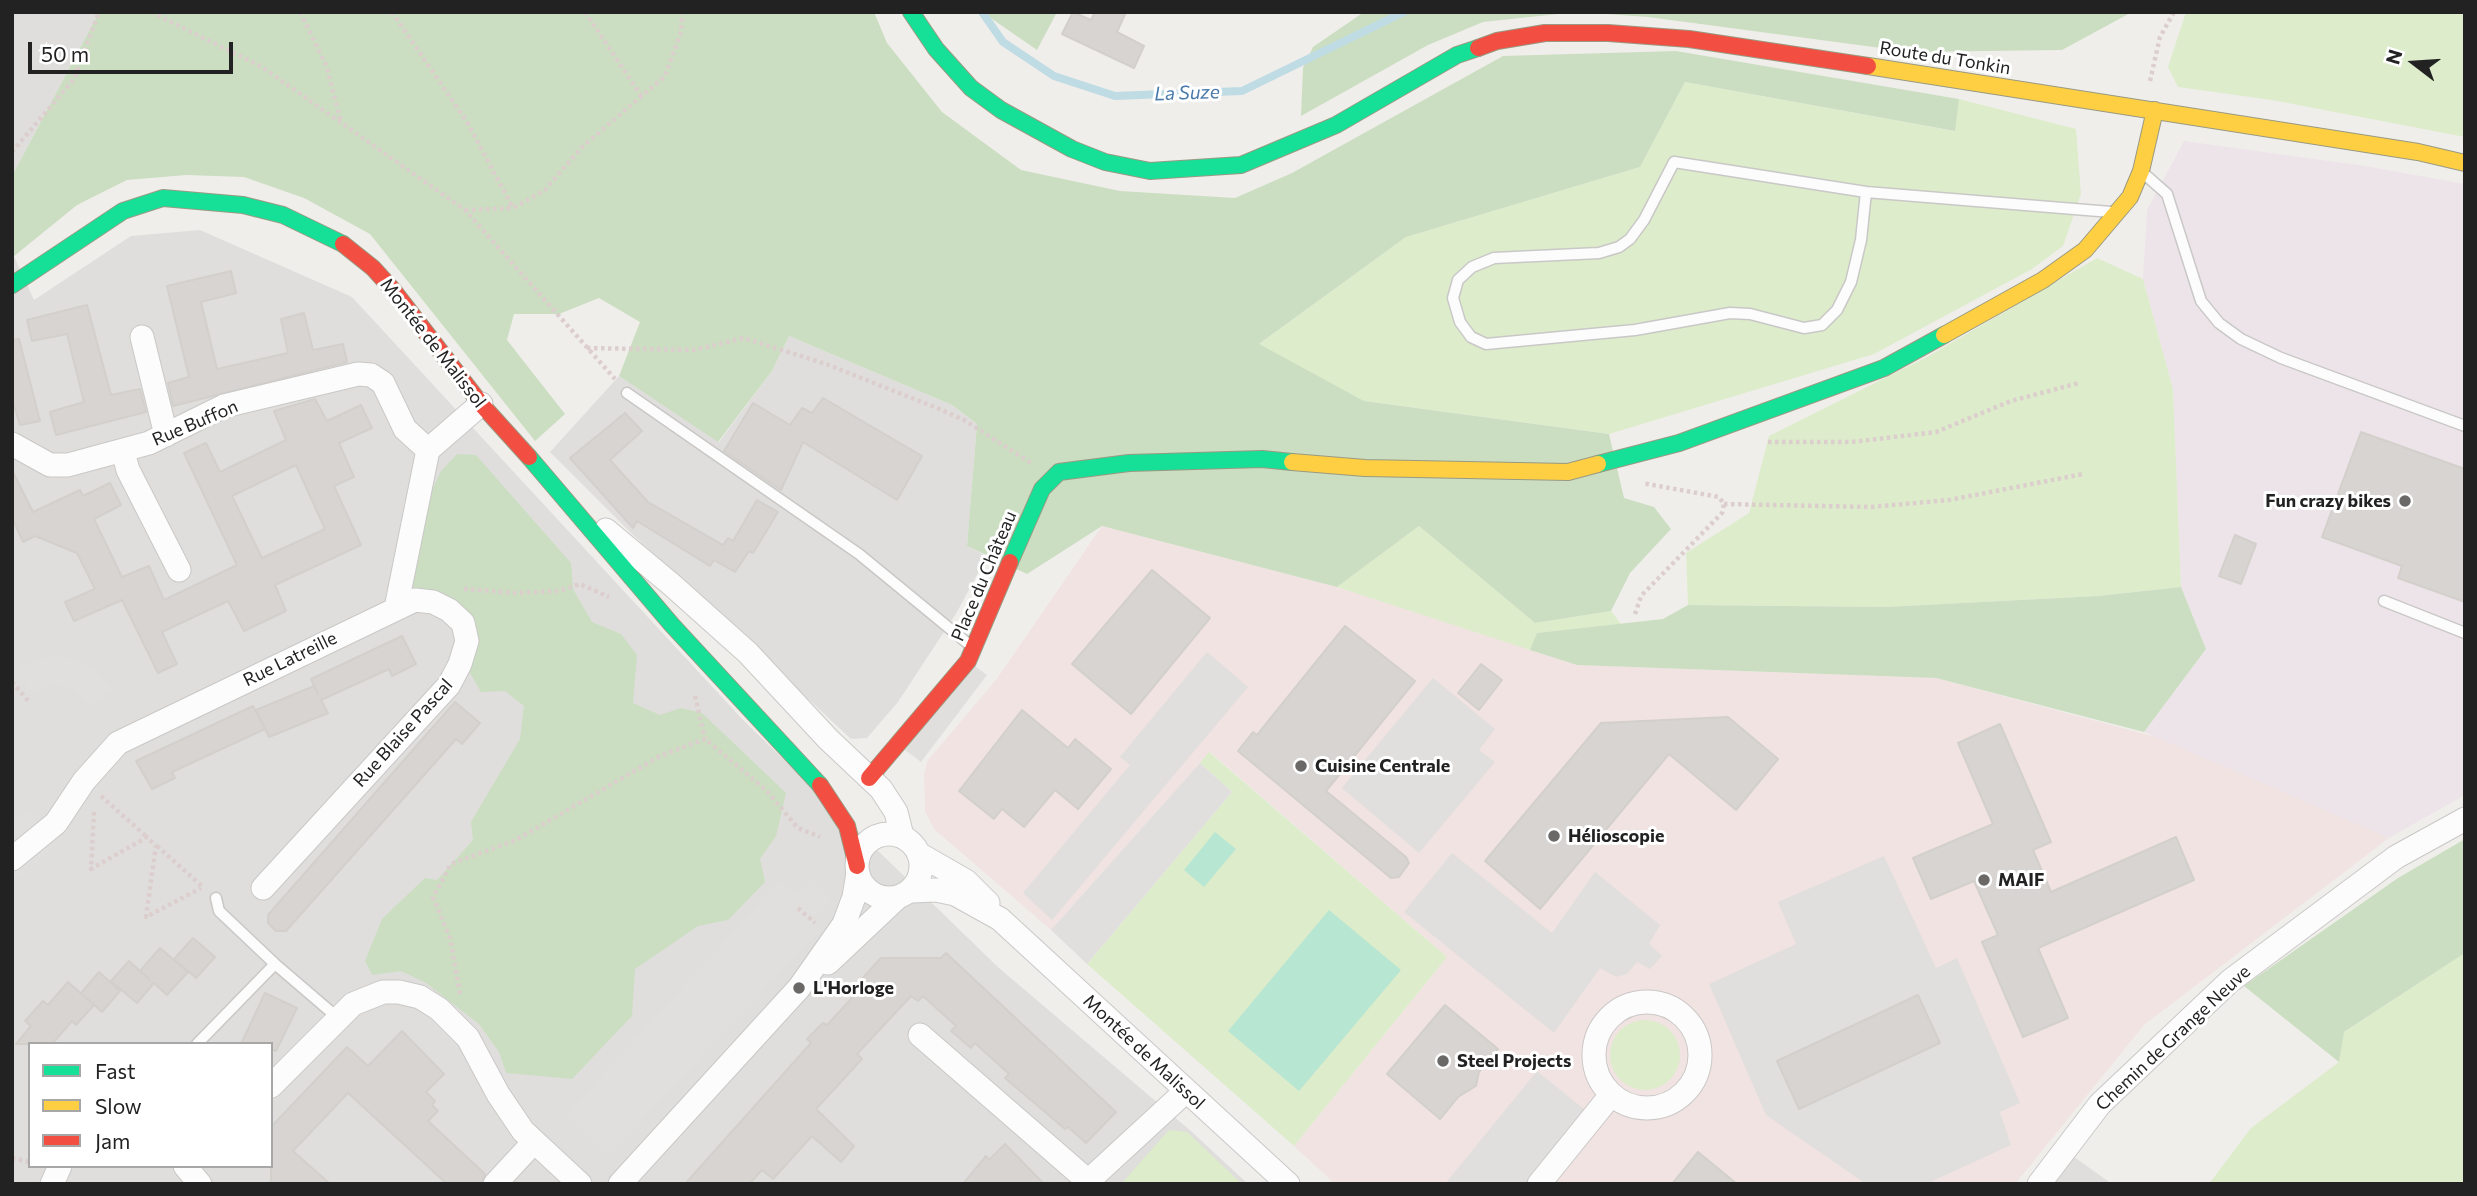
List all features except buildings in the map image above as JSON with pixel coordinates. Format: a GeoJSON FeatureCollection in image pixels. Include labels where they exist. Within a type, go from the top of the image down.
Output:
{"type":"FeatureCollection","features":[{"type":"Feature","properties":{"kind":"street","name":"Route du Tonkin"},"geometry":{"type":"LineString","coordinates":[[911,12],[936,49],[971,88],[1040,134],[1105,162],[1150,170],[1241,165],[1336,125],[1457,55],[1497,41],[1545,33],[1608,33],[1689,39],[2418,152],[2465,163]]}},
{"type":"Feature","properties":{"kind":"street"},"geometry":{"type":"LineString","coordinates":[[1052,477],[1067,469],[1084,467],[1262,459],[1365,468],[1569,472],[1679,443],[1884,368],[2043,280],[2085,250],[2130,197],[2141,171],[2155,110]]}},
{"type":"Feature","properties":{"kind":"street","name":"Montée de Malissol"},"geometry":{"type":"LineString","coordinates":[[12,285],[123,211],[163,198],[243,205],[315,228],[373,268],[481,404],[566,498],[672,625],[813,774],[848,826],[862,883],[872,893],[887,899],[936,890],[955,894],[1000,919]]}},
{"type":"Feature","properties":{"kind":"street"},"geometry":{"type":"LineString","coordinates":[[142,337],[166,435]]}},
{"type":"Feature","properties":{"kind":"street","name":"Rue Buffon"},"geometry":{"type":"LineString","coordinates":[[12,444],[50,465],[68,465],[123,452],[166,435],[224,406],[358,374],[371,376],[383,383],[405,429],[428,450]]}},
{"type":"Feature","properties":{"kind":"street"},"geometry":{"type":"LineString","coordinates":[[396,608],[428,450],[481,404]]}},
{"type":"Feature","properties":{"kind":"street"},"geometry":{"type":"LineString","coordinates":[[123,452],[128,470],[179,570]]}},
{"type":"Feature","properties":{"kind":"street","name":"Place du Château"},"geometry":{"type":"LineString","coordinates":[[869,778],[959,672],[975,649],[1035,505],[1052,477]]}},
{"type":"Feature","properties":{"kind":"street","name":"Montée de Malissol"},"geometry":{"type":"LineString","coordinates":[[566,498],[703,612],[886,795],[897,812],[902,836],[919,853],[966,881],[1000,919],[1289,1184]]}},
{"type":"Feature","properties":{"kind":"street","name":"Rue Blaise Pascal"},"geometry":{"type":"LineString","coordinates":[[263,888],[449,685],[460,664],[467,641],[463,623],[449,610],[433,602],[415,600],[396,608]]}},
{"type":"Feature","properties":{"kind":"street","name":"Rue Latreille"},"geometry":{"type":"LineString","coordinates":[[12,859],[56,823],[84,781],[118,743],[396,608]]}},
{"type":"Feature","properties":{"kind":"street","name":"Chemin de Grange Neuve"},"geometry":{"type":"LineString","coordinates":[[2039,1184],[2100,1104],[2230,981],[2396,857],[2465,819]]}},
{"type":"Feature","properties":{"kind":"street"},"geometry":{"type":"LineString","coordinates":[[799,988],[844,924],[855,897],[862,850],[873,838],[886,834],[902,836]]}},
{"type":"Feature","properties":{"kind":"street"},"geometry":{"type":"LineString","coordinates":[[620,1184],[799,988],[904,894],[921,873],[919,853]]}},
{"type":"Feature","properties":{"kind":"street"},"geometry":{"type":"LineString","coordinates":[[273,1084],[353,1004],[383,992],[420,997],[439,1009],[468,1038],[509,1112],[533,1143],[580,1184]]}},
{"type":"Feature","properties":{"kind":"street"},"geometry":{"type":"LineString","coordinates":[[1643,1001],[1662,1003],[1679,1012],[1692,1026],[1699,1044],[1700,1063],[1688,1088],[1665,1105],[1646,1109],[1628,1105],[1611,1095],[1595,1070],[1593,1051],[1598,1032],[1609,1016],[1625,1006],[1643,1001]]}},
{"type":"Feature","properties":{"kind":"street"},"geometry":{"type":"LineString","coordinates":[[920,1035],[1086,1182],[1186,1091]]}},
{"type":"Feature","properties":{"kind":"street"},"geometry":{"type":"LineString","coordinates":[[1539,1184],[1611,1095]]}},
{"type":"Feature","properties":{"kind":"street"},"geometry":{"type":"LineString","coordinates":[[495,1184],[533,1143]]}},
{"type":"Feature","properties":{"kind":"street"},"geometry":{"type":"LineString","coordinates":[[52,1184],[59,1168]]}},
{"type":"Feature","properties":{"kind":"street"},"geometry":{"type":"LineString","coordinates":[[187,1168],[200,1184]]}},
{"type":"Feature","properties":{"kind":"lane"},"geometry":{"type":"LineString","coordinates":[[1866,192],[1861,240],[1851,282],[1837,310],[1822,325],[1804,328],[1750,314],[1730,313],[1635,330],[1486,344],[1471,337],[1460,322],[1453,298],[1458,280],[1472,267],[1494,258],[1599,253],[1619,247],[1630,239],[1644,220],[1674,162],[1866,192],[2117,212]]}},
{"type":"Feature","properties":{"kind":"lane"},"geometry":{"type":"LineString","coordinates":[[2141,171],[2167,194],[2201,302],[2219,323],[2241,339],[2281,358],[2465,426]]}},
{"type":"Feature","properties":{"kind":"lane"},"geometry":{"type":"LineString","coordinates":[[627,393],[859,554],[975,649]]}},
{"type":"Feature","properties":{"kind":"lane"},"geometry":{"type":"LineString","coordinates":[[2384,601],[2465,634]]}},
{"type":"Feature","properties":{"kind":"lane"},"geometry":{"type":"LineString","coordinates":[[216,898],[219,911],[338,1018]]}},
{"type":"Feature","properties":{"kind":"lane"},"geometry":{"type":"LineString","coordinates":[[199,1042],[275,964]]}},
{"type":"Feature","properties":{"kind":"path"},"geometry":{"type":"LineString","coordinates":[[12,152],[74,79],[99,12]]}},
{"type":"Feature","properties":{"kind":"path"},"geometry":{"type":"LineString","coordinates":[[151,12],[262,67],[465,210],[627,393]]}},
{"type":"Feature","properties":{"kind":"path"},"geometry":{"type":"LineString","coordinates":[[300,12],[326,65],[341,123]]}},
{"type":"Feature","properties":{"kind":"path"},"geometry":{"type":"LineString","coordinates":[[392,12],[467,122],[513,208]]}},
{"type":"Feature","properties":{"kind":"path"},"geometry":{"type":"LineString","coordinates":[[585,12],[642,97]]}},
{"type":"Feature","properties":{"kind":"path"},"geometry":{"type":"LineString","coordinates":[[465,210],[513,208],[545,190],[581,148],[665,76],[681,32],[682,12]]}},
{"type":"Feature","properties":{"kind":"path"},"geometry":{"type":"LineString","coordinates":[[2155,110],[2150,79],[2152,62],[2160,37],[2174,12]]}},
{"type":"Feature","properties":{"kind":"path"},"geometry":{"type":"LineString","coordinates":[[587,348],[694,350],[744,338],[826,364],[946,412],[1052,477]]}},
{"type":"Feature","properties":{"kind":"path"},"geometry":{"type":"LineString","coordinates":[[1765,442],[1852,442],[1936,432],[2011,401],[2079,383]]}},
{"type":"Feature","properties":{"kind":"path"},"geometry":{"type":"LineString","coordinates":[[1617,460],[1618,474],[1626,480],[1719,497],[1724,504],[1722,513],[1641,596],[1635,614]]}},
{"type":"Feature","properties":{"kind":"path"},"geometry":{"type":"LineString","coordinates":[[1724,504],[1871,507],[1949,500],[2083,474]]}},
{"type":"Feature","properties":{"kind":"path"},"geometry":{"type":"LineString","coordinates":[[455,587],[517,593],[559,591],[580,584],[609,597],[618,608]]}},
{"type":"Feature","properties":{"kind":"path"},"geometry":{"type":"LineString","coordinates":[[12,682],[30,703]]}},
{"type":"Feature","properties":{"kind":"path"},"geometry":{"type":"LineString","coordinates":[[689,689],[698,699],[705,739],[766,790],[798,828],[833,842]]}},
{"type":"Feature","properties":{"kind":"path"},"geometry":{"type":"LineString","coordinates":[[439,1009],[460,994],[450,938],[433,897],[451,864],[516,840],[660,757],[705,739]]}},
{"type":"Feature","properties":{"kind":"path"},"geometry":{"type":"LineString","coordinates":[[84,781],[95,815],[91,869],[147,837]]}},
{"type":"Feature","properties":{"kind":"path"},"geometry":{"type":"LineString","coordinates":[[84,781],[216,898]]}},
{"type":"Feature","properties":{"kind":"path"},"geometry":{"type":"LineString","coordinates":[[156,846],[146,917],[203,887]]}},
{"type":"Feature","properties":{"kind":"shaded area"},"geometry":{"type":"Polygon","coordinates":[[[12,12],[99,12],[12,176],[12,12]]]}},
{"type":"Feature","properties":{"kind":"shaded area"},"geometry":{"type":"Polygon","coordinates":[[[2184,141],[2365,166],[2465,184],[2465,795],[2389,838],[2144,732],[2206,649],[2181,587],[2173,389],[2143,279],[2147,210],[2184,141]]]}},
{"type":"Feature","properties":{"kind":"shaded area"},"geometry":{"type":"Polygon","coordinates":[[[200,230],[352,297],[743,720],[999,968],[1192,1132],[1248,1184],[12,1184],[12,252],[34,300],[131,236],[200,230]]]}},
{"type":"Feature","properties":{"kind":"shaded area"},"geometry":{"type":"Polygon","coordinates":[[[789,336],[952,405],[977,424],[967,546],[987,556],[957,612],[898,702],[867,738],[851,739],[631,533],[550,452],[619,376],[719,442],[772,371],[789,336]]]}},
{"type":"Feature","properties":{"kind":"shaded area"},"geometry":{"type":"Polygon","coordinates":[[[1102,526],[1337,587],[1577,665],[1936,678],[2167,740],[2389,838],[2144,1025],[2015,1184],[1335,1184],[1294,1146],[1447,957],[1210,752],[1051,930],[934,829],[925,811],[924,774],[928,760],[996,680],[1102,526]]]}},
{"type":"Feature","properties":{"kind":"shaded area"},"geometry":{"type":"Polygon","coordinates":[[[1207,652],[1248,687],[1052,920],[1023,893],[1130,765],[1120,757],[1207,652]]]}},
{"type":"Feature","properties":{"kind":"shaded area"},"geometry":{"type":"Polygon","coordinates":[[[63,656],[93,668],[114,689],[91,708],[68,687],[51,685],[31,694],[18,668],[38,658],[63,656]]]}},
{"type":"Feature","properties":{"kind":"shaded area"},"geometry":{"type":"Polygon","coordinates":[[[971,663],[987,675],[921,762],[905,750],[971,663]]]}},
{"type":"Feature","properties":{"kind":"shaded area"},"geometry":{"type":"Polygon","coordinates":[[[1433,678],[1495,729],[1479,750],[1495,762],[1419,853],[1342,788],[1433,678]]]}},
{"type":"Feature","properties":{"kind":"shaded area"},"geometry":{"type":"Polygon","coordinates":[[[1200,763],[1232,792],[1087,964],[1051,930],[1200,763]]]}},
{"type":"Feature","properties":{"kind":"shaded area"},"geometry":{"type":"Polygon","coordinates":[[[28,809],[57,845],[12,881],[12,821],[28,809]]]}},
{"type":"Feature","properties":{"kind":"shaded area"},"geometry":{"type":"Polygon","coordinates":[[[1452,853],[1552,933],[1595,872],[1660,925],[1649,944],[1662,956],[1650,969],[1637,962],[1627,974],[1616,977],[1600,968],[1554,1033],[1404,912],[1452,853]]]}},
{"type":"Feature","properties":{"kind":"shaded area"},"geometry":{"type":"Polygon","coordinates":[[[1884,856],[1936,968],[1957,958],[2020,1103],[2000,1112],[2011,1145],[1926,1184],[1866,1184],[1766,1115],[1709,984],[1796,944],[1778,902],[1884,856]]]}},
{"type":"Feature","properties":{"kind":"shaded area"},"geometry":{"type":"Polygon","coordinates":[[[811,878],[833,898],[811,921],[821,930],[609,1156],[566,1115],[780,879],[797,894],[811,878]]]}},
{"type":"Feature","properties":{"kind":"shaded area"},"geometry":{"type":"Polygon","coordinates":[[[1537,1071],[1585,1110],[1525,1184],[1445,1184],[1537,1071]]]}},
{"type":"Feature","properties":{"kind":"shaded area"},"geometry":{"type":"Polygon","coordinates":[[[2070,1154],[2112,1184],[2052,1184],[2070,1154]]]}},
{"type":"Feature","properties":{"kind":"green space"},"geometry":{"type":"Polygon","coordinates":[[[99,12],[874,12],[887,43],[942,112],[1021,170],[1120,191],[1235,198],[1292,173],[1503,56],[1676,51],[1959,99],[1955,131],[1685,82],[1640,167],[1406,237],[1259,344],[1364,401],[1609,434],[1624,498],[1654,507],[1671,529],[1630,573],[1611,611],[1535,623],[1419,526],[1337,587],[1102,526],[1027,574],[967,546],[977,424],[952,405],[789,336],[772,371],[718,442],[619,376],[640,322],[599,298],[559,314],[514,314],[507,340],[565,414],[535,441],[370,234],[304,198],[244,177],[186,175],[127,180],[77,205],[13,257],[12,176],[99,12]]]}},
{"type":"Feature","properties":{"kind":"green space"},"geometry":{"type":"Polygon","coordinates":[[[982,12],[1057,12],[1037,50],[982,12]]]}},
{"type":"Feature","properties":{"kind":"green space"},"geometry":{"type":"Polygon","coordinates":[[[1364,12],[1577,12],[1483,22],[1428,45],[1301,116],[1303,68],[1313,47],[1364,12]]]}},
{"type":"Feature","properties":{"kind":"green space"},"geometry":{"type":"Polygon","coordinates":[[[1578,12],[2132,12],[2062,50],[1911,52],[1648,17],[1578,12]]]}},
{"type":"Feature","properties":{"kind":"green space"},"geometry":{"type":"Polygon","coordinates":[[[2186,12],[2465,12],[2465,137],[2272,100],[2178,87],[2168,67],[2186,12]]]}},
{"type":"Feature","properties":{"kind":"green space"},"geometry":{"type":"Polygon","coordinates":[[[1685,82],[1954,131],[1959,99],[2076,129],[2081,194],[2063,246],[2032,269],[1874,354],[1609,434],[1364,401],[1258,345],[1406,237],[1640,167],[1685,82]]]}},
{"type":"Feature","properties":{"kind":"green space"},"geometry":{"type":"Polygon","coordinates":[[[2097,258],[2143,279],[2173,389],[2181,587],[2098,596],[1885,607],[1688,605],[1686,553],[1749,513],[1769,436],[1927,357],[2097,258]]]}},
{"type":"Feature","properties":{"kind":"green space"},"geometry":{"type":"Polygon","coordinates":[[[457,454],[476,455],[571,563],[573,589],[592,622],[621,634],[637,655],[633,703],[660,715],[681,708],[702,713],[786,793],[776,836],[760,859],[765,882],[728,920],[698,926],[635,969],[632,1016],[572,1079],[506,1073],[499,1052],[479,1024],[426,983],[401,971],[372,975],[365,961],[382,919],[425,878],[437,880],[473,840],[471,822],[520,739],[524,706],[505,691],[481,692],[466,666],[462,613],[445,594],[411,587],[431,492],[441,471],[457,454]]]}},
{"type":"Feature","properties":{"kind":"green space"},"geometry":{"type":"Polygon","coordinates":[[[1419,526],[1535,623],[1611,611],[1621,624],[1538,633],[1530,650],[1337,587],[1419,526]]]}},
{"type":"Feature","properties":{"kind":"green space"},"geometry":{"type":"Polygon","coordinates":[[[2181,587],[2206,649],[2144,732],[1936,678],[1577,665],[1530,650],[1537,633],[1663,619],[1688,605],[1885,607],[2098,596],[2181,587]]]}},
{"type":"Feature","properties":{"kind":"green space"},"geometry":{"type":"Polygon","coordinates":[[[1209,752],[1447,957],[1294,1146],[1087,964],[1232,792],[1200,763],[1209,752]]]}},
{"type":"Feature","properties":{"kind":"green space"},"geometry":{"type":"Polygon","coordinates":[[[1215,832],[1236,849],[1204,887],[1184,870],[1215,832]]]}},
{"type":"Feature","properties":{"kind":"green space"},"geometry":{"type":"Polygon","coordinates":[[[2465,839],[2465,953],[2344,1032],[2339,1062],[2244,986],[2398,878],[2465,839]]]}},
{"type":"Feature","properties":{"kind":"green space"},"geometry":{"type":"Polygon","coordinates":[[[1329,910],[1401,970],[1299,1091],[1228,1031],[1329,910]]]}},
{"type":"Feature","properties":{"kind":"green space"},"geometry":{"type":"Polygon","coordinates":[[[2465,953],[2465,1184],[2209,1184],[2251,1128],[2339,1062],[2343,1033],[2465,953]]]}},
{"type":"Feature","properties":{"kind":"green space"},"geometry":{"type":"Polygon","coordinates":[[[1638,1020],[1652,1020],[1665,1026],[1674,1035],[1680,1062],[1670,1080],[1652,1090],[1638,1090],[1625,1084],[1616,1075],[1610,1062],[1610,1048],[1616,1035],[1625,1026],[1638,1020]]]}},
{"type":"Feature","properties":{"kind":"green space"},"geometry":{"type":"Polygon","coordinates":[[[1169,1130],[1187,1132],[1242,1184],[1121,1184],[1169,1130]]]}},
{"type":"Feature","properties":{"kind":"waterway","name":"La Suze"},"geometry":{"type":"LineString","coordinates":[[982,12],[1003,42],[1054,76],[1115,96],[1242,91],[1404,12]]}},
{"type":"Feature","properties":{"kind":"traffic: fast"},"geometry":{"type":"LineString","coordinates":[[911,12],[936,49],[971,88],[1001,110],[1072,149],[1105,162],[1150,171],[1241,165],[1336,125],[1457,55],[1478,48]]}},
{"type":"Feature","properties":{"kind":"traffic: fast"},"geometry":{"type":"LineString","coordinates":[[12,285],[123,211],[163,198],[243,205],[283,215],[343,244]]}},
{"type":"Feature","properties":{"kind":"traffic: fast"},"geometry":{"type":"LineString","coordinates":[[1598,464],[1679,443],[1884,368],[1944,335]]}},
{"type":"Feature","properties":{"kind":"traffic: fast"},"geometry":{"type":"LineString","coordinates":[[529,457],[672,625],[820,785]]}},
{"type":"Feature","properties":{"kind":"traffic: fast"},"geometry":{"type":"LineString","coordinates":[[1010,562],[1042,489],[1059,472],[1129,463],[1262,459],[1292,462]]}},
{"type":"Feature","properties":{"kind":"traffic: slow"},"geometry":{"type":"LineString","coordinates":[[1868,66],[2418,152],[2465,163]]}},
{"type":"Feature","properties":{"kind":"traffic: slow"},"geometry":{"type":"LineString","coordinates":[[1944,335],[2043,280],[2085,250],[2130,197],[2141,171],[2155,110]]}},
{"type":"Feature","properties":{"kind":"traffic: slow"},"geometry":{"type":"LineString","coordinates":[[1292,462],[1365,468],[1568,472],[1598,464]]}},
{"type":"Feature","properties":{"kind":"traffic: jam"},"geometry":{"type":"LineString","coordinates":[[1478,48],[1497,41],[1545,33],[1608,33],[1689,39],[1868,66]]}},
{"type":"Feature","properties":{"kind":"traffic: jam"},"geometry":{"type":"LineString","coordinates":[[343,244],[373,268],[393,290],[481,404],[529,457]]}},
{"type":"Feature","properties":{"kind":"traffic: jam"},"geometry":{"type":"LineString","coordinates":[[869,778],[968,661],[1010,562]]}},
{"type":"Feature","properties":{"kind":"traffic: jam"},"geometry":{"type":"LineString","coordinates":[[820,785],[847,826],[857,866]]}},
{"type":"Feature","properties":{"kind":"place","name":"Fun crazy bikes"},"geometry":{"type":"Point","coordinates":[2405,501]}},
{"type":"Feature","properties":{"kind":"place","name":"Cuisine Centrale"},"geometry":{"type":"Point","coordinates":[1301,766]}},
{"type":"Feature","properties":{"kind":"place","name":"Hélioscopie"},"geometry":{"type":"Point","coordinates":[1554,836]}},
{"type":"Feature","properties":{"kind":"place","name":"MAIF"},"geometry":{"type":"Point","coordinates":[1984,880]}},
{"type":"Feature","properties":{"kind":"place","name":"L'Horloge"},"geometry":{"type":"Point","coordinates":[799,988]}},
{"type":"Feature","properties":{"kind":"place","name":"Steel Projects"},"geometry":{"type":"Point","coordinates":[1443,1061]}}]}
